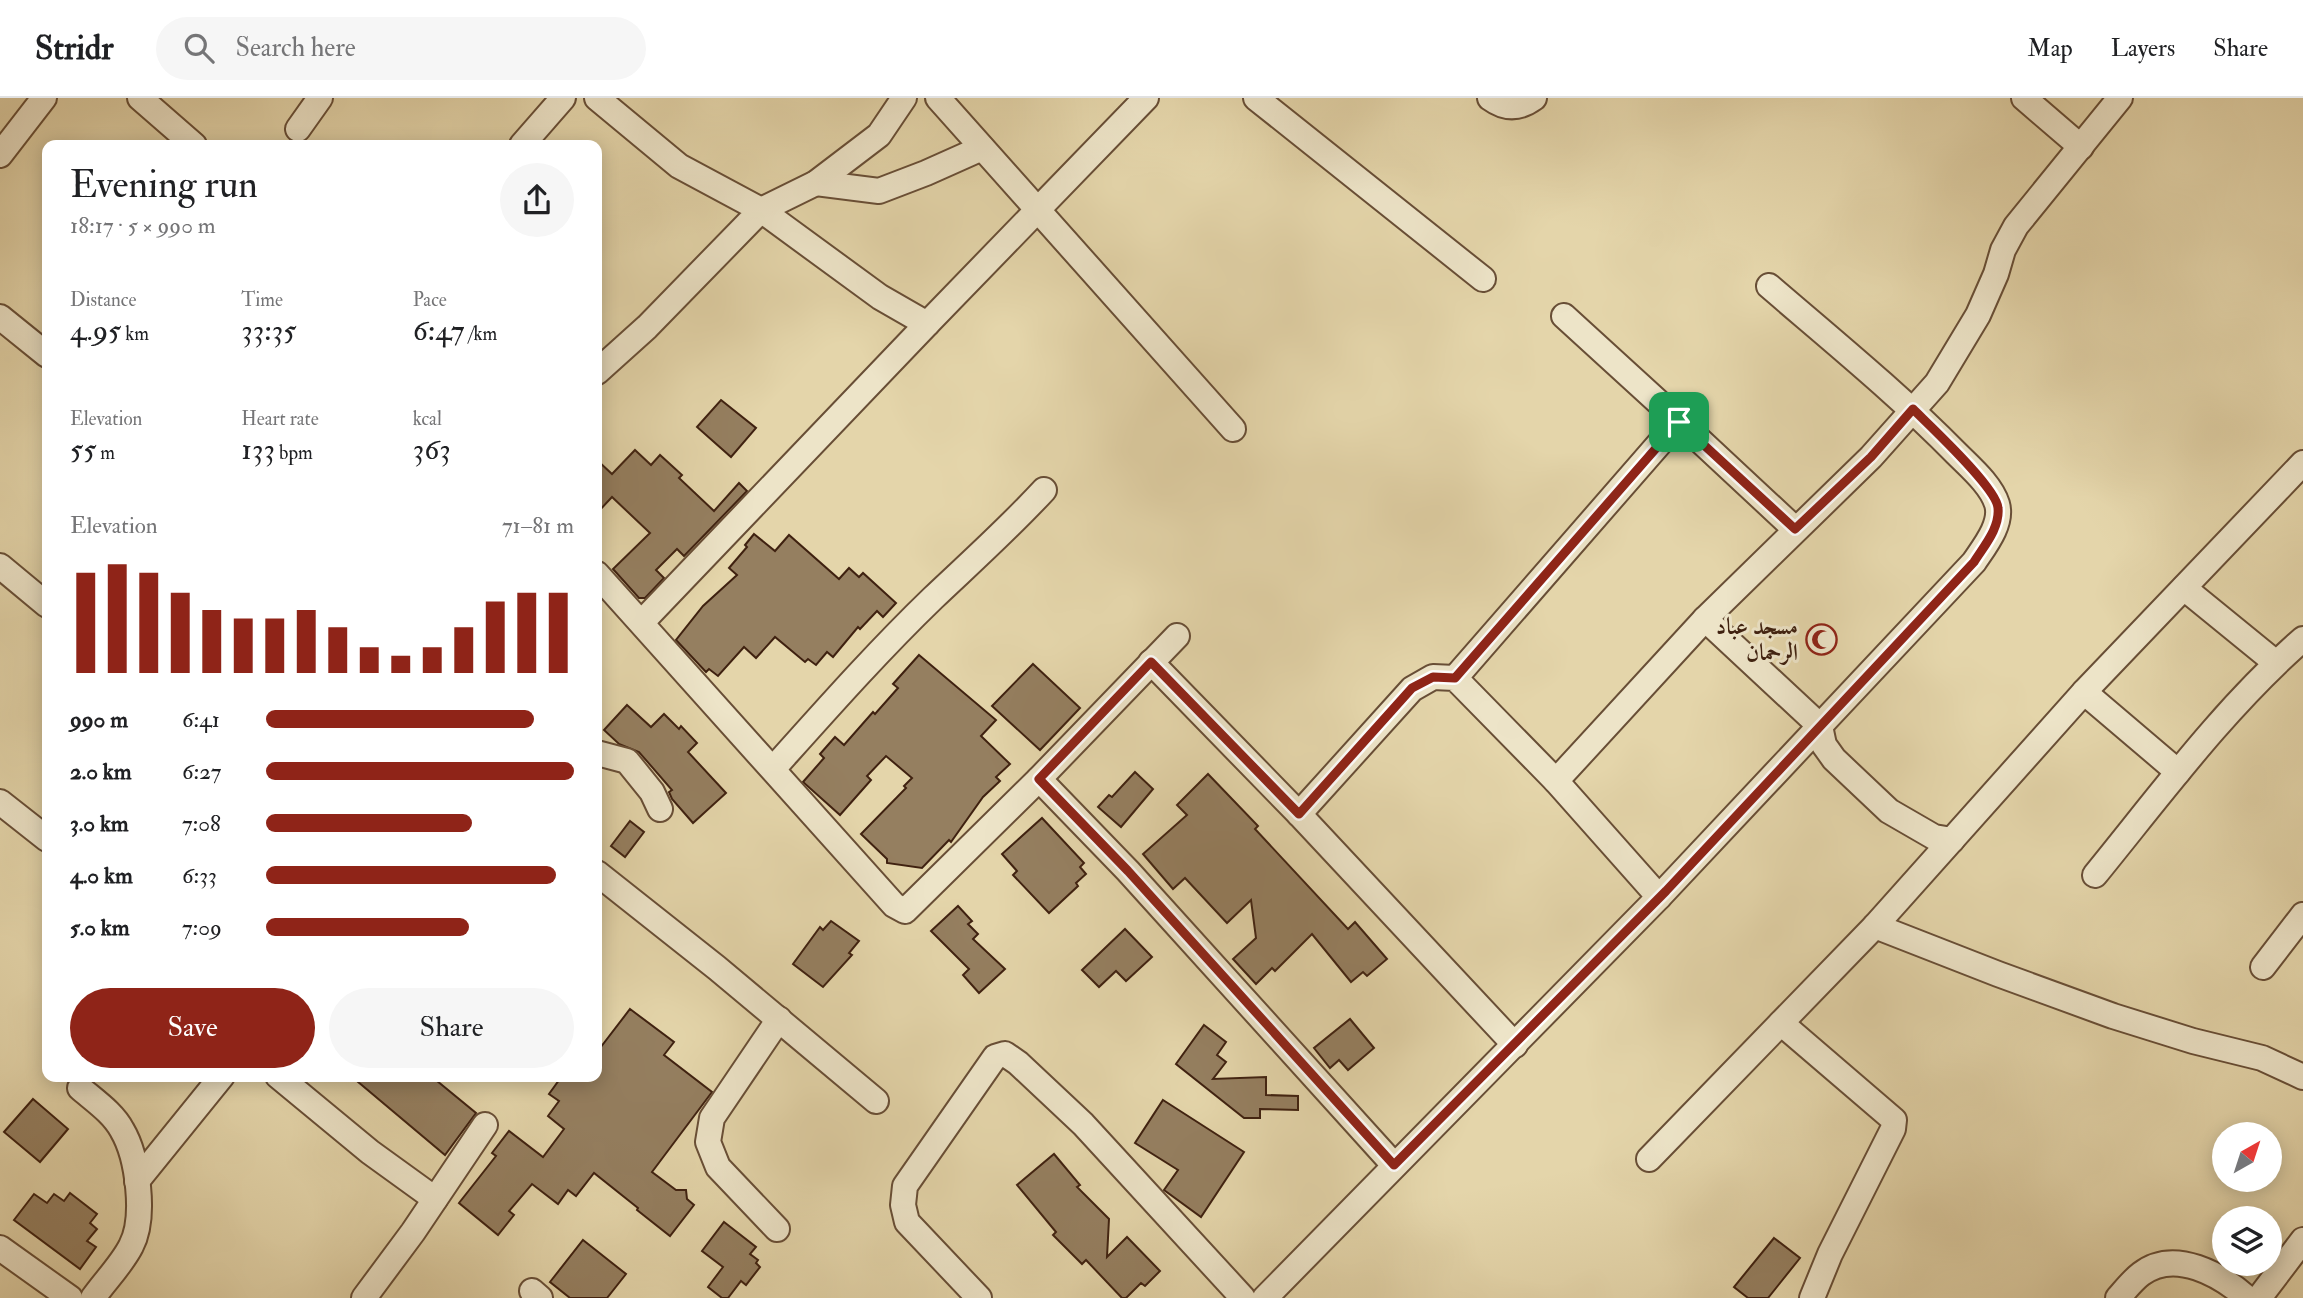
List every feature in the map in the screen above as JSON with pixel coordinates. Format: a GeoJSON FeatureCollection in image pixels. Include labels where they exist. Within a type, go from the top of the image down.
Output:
{"type":"FeatureCollection","features":[{"type":"Feature","properties":{"kind":"street"},"geometry":{"type":"LineString","coordinates":[[0,155],[44,98]]}},
{"type":"Feature","properties":{"kind":"street"},"geometry":{"type":"LineString","coordinates":[[140,98],[188,140]]}},
{"type":"Feature","properties":{"kind":"street"},"geometry":{"type":"LineString","coordinates":[[298,129],[320,98]]}},
{"type":"Feature","properties":{"kind":"street"},"geometry":{"type":"LineString","coordinates":[[526,140],[563,98]]}},
{"type":"Feature","properties":{"kind":"street"},"geometry":{"type":"LineString","coordinates":[[597,98],[679,166],[761,210],[880,297],[927,324]]}},
{"type":"Feature","properties":{"kind":"street"},"geometry":{"type":"LineString","coordinates":[[602,368],[647,327],[761,210],[816,183],[878,135],[904,98]]}},
{"type":"Feature","properties":{"kind":"street"},"geometry":{"type":"LineString","coordinates":[[938,98],[1233,429]]}},
{"type":"Feature","properties":{"kind":"street"},"geometry":{"type":"LineString","coordinates":[[642,622],[1146,98]]}},
{"type":"Feature","properties":{"kind":"street"},"geometry":{"type":"LineString","coordinates":[[1256,98],[1483,279]]}},
{"type":"Feature","properties":{"kind":"street"},"geometry":{"type":"LineString","coordinates":[[1490,98],[1499,105],[1511,107],[1523,106],[1534,98]]}},
{"type":"Feature","properties":{"kind":"street"},"geometry":{"type":"LineString","coordinates":[[2024,98],[2081,147]]}},
{"type":"Feature","properties":{"kind":"street"},"geometry":{"type":"LineString","coordinates":[[1556,781],[1705,619],[1871,457],[1937,383],[1978,315],[2003,250],[2016,226],[2120,98]]}},
{"type":"Feature","properties":{"kind":"street"},"geometry":{"type":"LineString","coordinates":[[816,183],[878,191],[982,148]]}},
{"type":"Feature","properties":{"kind":"street"},"geometry":{"type":"LineString","coordinates":[[1265,1298],[1660,897],[1974,562],[1994,531],[1999,507],[1993,494],[1913,409],[1769,286]]}},
{"type":"Feature","properties":{"kind":"street"},"geometry":{"type":"LineString","coordinates":[[1564,316],[1795,529]]}},
{"type":"Feature","properties":{"kind":"street"},"geometry":{"type":"LineString","coordinates":[[0,317],[42,351]]}},
{"type":"Feature","properties":{"kind":"street"},"geometry":{"type":"LineString","coordinates":[[1455,678],[1679,422]]}},
{"type":"Feature","properties":{"kind":"street"},"geometry":{"type":"LineString","coordinates":[[1649,1159],[1875,926],[2084,692],[2303,463]]}},
{"type":"Feature","properties":{"kind":"street"},"geometry":{"type":"LineString","coordinates":[[773,769],[850,683],[933,598],[1010,528],[1044,490]]}},
{"type":"Feature","properties":{"kind":"street"},"geometry":{"type":"LineString","coordinates":[[0,566],[42,601]]}},
{"type":"Feature","properties":{"kind":"street"},"geometry":{"type":"LineString","coordinates":[[602,579],[894,905],[905,911],[1039,779],[1177,636]]}},
{"type":"Feature","properties":{"kind":"street"},"geometry":{"type":"LineString","coordinates":[[2184,588],[2276,663]]}},
{"type":"Feature","properties":{"kind":"street"},"geometry":{"type":"LineString","coordinates":[[1705,619],[1820,726],[1824,745],[1834,759],[1889,811],[1934,837],[1952,840]]}},
{"type":"Feature","properties":{"kind":"street"},"geometry":{"type":"LineString","coordinates":[[2095,875],[2178,772],[2276,663],[2303,639]]}},
{"type":"Feature","properties":{"kind":"street"},"geometry":{"type":"LineString","coordinates":[[1151,662],[1299,814],[1515,1045]]}},
{"type":"Feature","properties":{"kind":"street"},"geometry":{"type":"LineString","coordinates":[[1299,814],[1412,688],[1433,677],[1455,678],[1556,781],[1660,897]]}},
{"type":"Feature","properties":{"kind":"street"},"geometry":{"type":"LineString","coordinates":[[2084,692],[2178,772]]}},
{"type":"Feature","properties":{"kind":"street"},"geometry":{"type":"LineString","coordinates":[[602,754],[627,761],[652,792],[660,809]]}},
{"type":"Feature","properties":{"kind":"street"},"geometry":{"type":"LineString","coordinates":[[1039,779],[1128,871],[1394,1165]]}},
{"type":"Feature","properties":{"kind":"street"},"geometry":{"type":"LineString","coordinates":[[0,803],[42,835]]}},
{"type":"Feature","properties":{"kind":"street"},"geometry":{"type":"LineString","coordinates":[[602,877],[717,968],[876,1101]]}},
{"type":"Feature","properties":{"kind":"street"},"geometry":{"type":"LineString","coordinates":[[2263,967],[2303,915]]}},
{"type":"Feature","properties":{"kind":"street"},"geometry":{"type":"LineString","coordinates":[[1875,926],[2113,1016],[2193,1041],[2262,1058],[2303,1077]]}},
{"type":"Feature","properties":{"kind":"street"},"geometry":{"type":"LineString","coordinates":[[777,1229],[718,1167],[708,1142],[712,1118],[779,1020]]}},
{"type":"Feature","properties":{"kind":"street"},"geometry":{"type":"LineString","coordinates":[[1781,1023],[1894,1120],[1894,1129],[1830,1254],[1812,1298]]}},
{"type":"Feature","properties":{"kind":"street"},"geometry":{"type":"LineString","coordinates":[[979,1298],[907,1222],[903,1205],[905,1186],[995,1057],[1006,1054],[1083,1124],[1243,1298]]}},
{"type":"Feature","properties":{"kind":"street"},"geometry":{"type":"LineString","coordinates":[[137,1181],[217,1082]]}},
{"type":"Feature","properties":{"kind":"street"},"geometry":{"type":"LineString","coordinates":[[285,1082],[370,1152],[435,1199]]}},
{"type":"Feature","properties":{"kind":"street"},"geometry":{"type":"LineString","coordinates":[[80,1088],[111,1115],[122,1130],[131,1152],[137,1181],[139,1228],[131,1247],[93,1298]]}},
{"type":"Feature","properties":{"kind":"street"},"geometry":{"type":"LineString","coordinates":[[364,1298],[485,1125]]}},
{"type":"Feature","properties":{"kind":"street"},"geometry":{"type":"LineString","coordinates":[[2259,1298],[2303,1240]]}},
{"type":"Feature","properties":{"kind":"street"},"geometry":{"type":"LineString","coordinates":[[0,1248],[69,1298]]}},
{"type":"Feature","properties":{"kind":"street"},"geometry":{"type":"LineString","coordinates":[[2118,1298],[2142,1273],[2154,1266],[2171,1264],[2216,1274],[2247,1298]]}},
{"type":"Feature","properties":{"kind":"building"},"geometry":{"type":"Polygon","coordinates":[[[721,400],[756,428],[731,457],[697,427],[721,400]]]}},
{"type":"Feature","properties":{"kind":"building"},"geometry":{"type":"Polygon","coordinates":[[[635,450],[651,465],[660,455],[682,475],[679,478],[714,511],[739,483],[747,491],[684,556],[677,549],[656,570],[664,578],[645,598],[639,598],[613,569],[650,533],[612,497],[602,508],[602,465],[612,474],[635,450]]]}},
{"type":"Feature","properties":{"kind":"building"},"geometry":{"type":"Polygon","coordinates":[[[754,534],[775,551],[789,535],[839,579],[849,568],[859,577],[863,573],[896,603],[883,617],[877,611],[860,629],[858,627],[833,657],[827,652],[816,665],[808,659],[805,662],[775,637],[756,658],[744,647],[718,676],[709,669],[706,672],[676,640],[703,606],[737,575],[729,568],[754,534]]]}},
{"type":"Feature","properties":{"kind":"building"},"geometry":{"type":"Polygon","coordinates":[[[919,655],[996,720],[981,736],[1010,764],[996,777],[1000,781],[983,797],[951,842],[949,840],[922,868],[887,863],[887,859],[861,834],[906,788],[904,786],[912,778],[886,756],[867,776],[871,780],[840,815],[803,782],[824,758],[820,754],[835,737],[844,745],[873,712],[875,714],[898,688],[893,684],[919,655]]]}},
{"type":"Feature","properties":{"kind":"building"},"geometry":{"type":"Polygon","coordinates":[[[1033,664],[1080,708],[1040,750],[992,706],[1033,664]]]}},
{"type":"Feature","properties":{"kind":"building"},"geometry":{"type":"Polygon","coordinates":[[[627,705],[651,727],[664,714],[679,729],[681,726],[697,743],[688,752],[726,793],[693,823],[672,799],[669,792],[672,790],[639,752],[619,744],[604,730],[627,705]]]}},
{"type":"Feature","properties":{"kind":"building"},"geometry":{"type":"Polygon","coordinates":[[[1135,772],[1153,789],[1121,827],[1098,807],[1109,795],[1112,797],[1135,772]]]}},
{"type":"Feature","properties":{"kind":"building"},"geometry":{"type":"Polygon","coordinates":[[[1208,774],[1258,826],[1255,829],[1348,929],[1355,922],[1387,959],[1367,976],[1363,972],[1351,982],[1312,934],[1275,971],[1272,968],[1256,984],[1233,959],[1256,938],[1251,900],[1227,923],[1185,878],[1173,889],[1143,854],[1187,815],[1177,805],[1208,774]]]}},
{"type":"Feature","properties":{"kind":"building"},"geometry":{"type":"Polygon","coordinates":[[[1042,818],[1084,863],[1080,867],[1086,874],[1076,883],[1078,886],[1049,913],[1013,875],[1017,871],[1002,854],[1042,818]]]}},
{"type":"Feature","properties":{"kind":"building"},"geometry":{"type":"Polygon","coordinates":[[[630,821],[644,832],[625,857],[611,846],[630,821]]]}},
{"type":"Feature","properties":{"kind":"building"},"geometry":{"type":"Polygon","coordinates":[[[958,906],[972,921],[968,924],[978,934],[973,939],[1005,969],[979,993],[963,975],[969,969],[931,931],[958,906]]]}},
{"type":"Feature","properties":{"kind":"building"},"geometry":{"type":"Polygon","coordinates":[[[831,921],[859,941],[849,953],[852,955],[823,987],[793,964],[820,927],[823,930],[831,921]]]}},
{"type":"Feature","properties":{"kind":"building"},"geometry":{"type":"Polygon","coordinates":[[[1125,929],[1152,957],[1126,981],[1116,971],[1099,987],[1082,970],[1125,929]]]}},
{"type":"Feature","properties":{"kind":"building"},"geometry":{"type":"Polygon","coordinates":[[[630,1009],[674,1042],[664,1055],[712,1092],[652,1172],[676,1190],[686,1190],[687,1199],[694,1205],[670,1236],[594,1173],[576,1196],[568,1190],[558,1204],[532,1184],[509,1211],[514,1215],[498,1235],[459,1203],[496,1156],[492,1153],[509,1131],[543,1157],[564,1129],[548,1116],[559,1101],[549,1094],[558,1082],[602,1082],[602,1045],[630,1009]]]}},
{"type":"Feature","properties":{"kind":"building"},"geometry":{"type":"Polygon","coordinates":[[[1350,1019],[1374,1048],[1348,1070],[1339,1060],[1330,1068],[1314,1048],[1350,1019]]]}},
{"type":"Feature","properties":{"kind":"building"},"geometry":{"type":"Polygon","coordinates":[[[1204,1025],[1226,1042],[1217,1055],[1226,1062],[1213,1079],[1266,1077],[1266,1095],[1298,1096],[1298,1110],[1260,1109],[1260,1118],[1244,1118],[1176,1064],[1204,1025]]]}},
{"type":"Feature","properties":{"kind":"building"},"geometry":{"type":"Polygon","coordinates":[[[358,1082],[438,1082],[476,1113],[445,1155],[358,1082]]]}},
{"type":"Feature","properties":{"kind":"building"},"geometry":{"type":"Polygon","coordinates":[[[33,1099],[68,1129],[40,1162],[4,1132],[33,1099]]]}},
{"type":"Feature","properties":{"kind":"building"},"geometry":{"type":"Polygon","coordinates":[[[1163,1100],[1244,1152],[1201,1217],[1164,1190],[1178,1170],[1135,1143],[1163,1100]]]}},
{"type":"Feature","properties":{"kind":"building"},"geometry":{"type":"Polygon","coordinates":[[[1054,1154],[1080,1185],[1077,1187],[1109,1219],[1107,1257],[1127,1237],[1160,1271],[1145,1286],[1141,1283],[1126,1298],[1122,1298],[1086,1260],[1082,1264],[1053,1235],[1056,1232],[1017,1185],[1054,1154]]]}},
{"type":"Feature","properties":{"kind":"building"},"geometry":{"type":"Polygon","coordinates":[[[70,1193],[97,1214],[90,1223],[97,1229],[87,1241],[96,1247],[80,1269],[14,1220],[34,1194],[47,1203],[54,1194],[64,1201],[70,1193]]]}},
{"type":"Feature","properties":{"kind":"building"},"geometry":{"type":"Polygon","coordinates":[[[724,1222],[756,1247],[750,1254],[758,1260],[756,1263],[760,1267],[746,1285],[741,1281],[728,1298],[722,1298],[708,1287],[723,1267],[702,1251],[724,1222]]]}},
{"type":"Feature","properties":{"kind":"building"},"geometry":{"type":"Polygon","coordinates":[[[1774,1238],[1800,1258],[1768,1298],[1748,1298],[1734,1287],[1774,1238]]]}},
{"type":"Feature","properties":{"kind":"building"},"geometry":{"type":"Polygon","coordinates":[[[583,1240],[626,1274],[607,1298],[570,1298],[550,1282],[583,1240]]]}},
{"type":"Feature","properties":{"kind":"place","name":"مسجد عباد الرحمان"},"geometry":{"type":"Point","coordinates":[1821,639]}},
{"type":"Feature","properties":{"kind":"route"},"geometry":{"type":"LineString","coordinates":[[1913,409],[1993,494],[1999,507],[1994,531],[1974,562],[1666,891],[1394,1165],[1128,871],[1039,779],[1151,662],[1299,814],[1412,688],[1433,677],[1455,678],[1679,422],[1795,529],[1871,457],[1913,409]]}}]}
